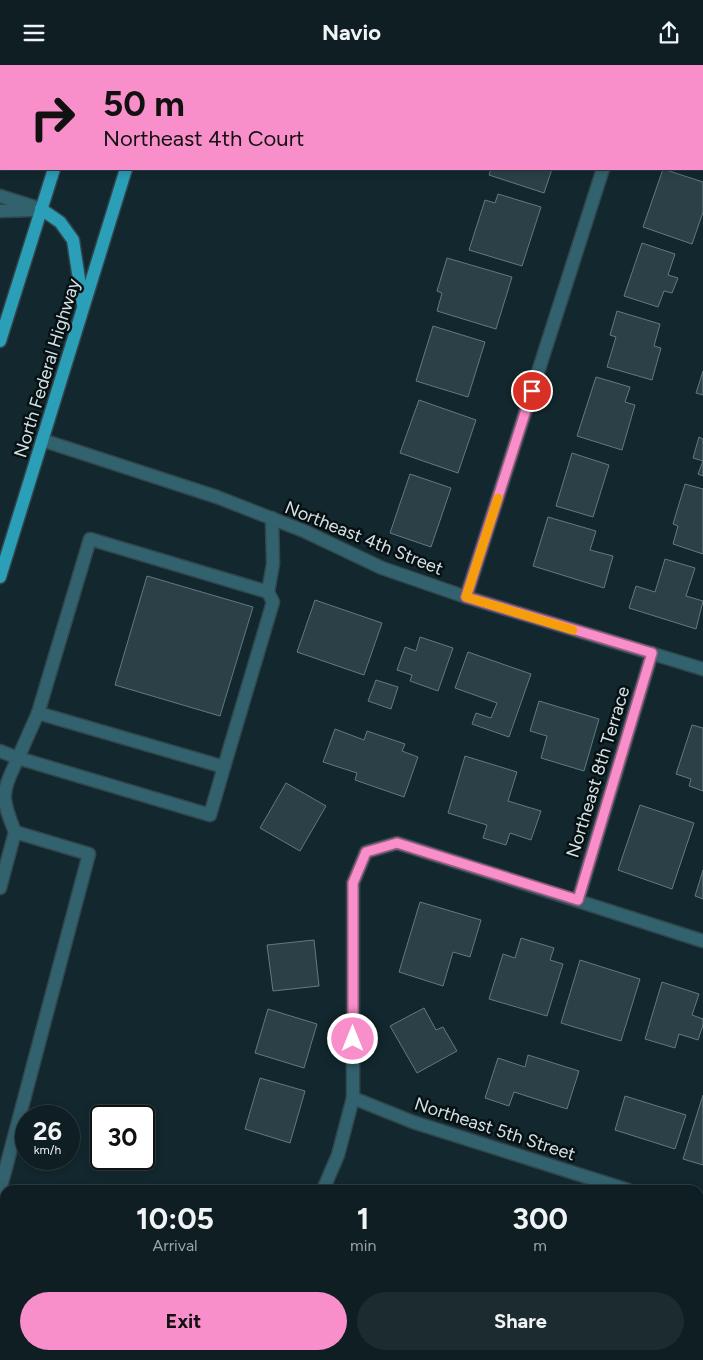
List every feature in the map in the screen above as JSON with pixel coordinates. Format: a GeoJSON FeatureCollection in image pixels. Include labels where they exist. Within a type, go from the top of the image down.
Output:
{"type":"FeatureCollection","features":[{"type":"Feature","properties":{"kind":"main road"},"geometry":{"type":"LineString","coordinates":[[0,341],[54,170]]}},
{"type":"Feature","properties":{"kind":"main road","name":"North Federal Highway"},"geometry":{"type":"LineString","coordinates":[[0,577],[126,170]]}},
{"type":"Feature","properties":{"kind":"main road"},"geometry":{"type":"LineString","coordinates":[[41,209],[60,222],[73,240],[84,308]]}},
{"type":"Feature","properties":{"kind":"street"},"geometry":{"type":"LineString","coordinates":[[466,597],[603,170]]}},
{"type":"Feature","properties":{"kind":"street"},"geometry":{"type":"LineString","coordinates":[[0,196],[41,209]]}},
{"type":"Feature","properties":{"kind":"street"},"geometry":{"type":"LineString","coordinates":[[0,211],[41,209]]}},
{"type":"Feature","properties":{"kind":"street","name":"Northeast 4th Street"},"geometry":{"type":"LineString","coordinates":[[42,440],[217,497],[304,531],[382,568],[466,597],[703,669]]}},
{"type":"Feature","properties":{"kind":"street"},"geometry":{"type":"LineString","coordinates":[[0,751],[210,815],[273,602],[268,592],[273,564],[272,518]]}},
{"type":"Feature","properties":{"kind":"street"},"geometry":{"type":"LineString","coordinates":[[0,888],[15,832],[6,812],[3,795],[5,787],[38,713],[90,539],[268,592]]}},
{"type":"Feature","properties":{"kind":"street","name":"Northeast 8th Terrace"},"geometry":{"type":"LineString","coordinates":[[578,900],[652,653]]}},
{"type":"Feature","properties":{"kind":"street"},"geometry":{"type":"LineString","coordinates":[[38,713],[224,767]]}},
{"type":"Feature","properties":{"kind":"street"},"geometry":{"type":"LineString","coordinates":[[2,1173],[89,854],[15,832]]}},
{"type":"Feature","properties":{"kind":"street"},"geometry":{"type":"LineString","coordinates":[[324,1185],[338,1155],[353,1098],[353,883],[366,852],[397,843],[703,941]]}},
{"type":"Feature","properties":{"kind":"street","name":"Northeast 5th Street"},"geometry":{"type":"LineString","coordinates":[[353,1098],[413,1122],[598,1185]]}},
{"type":"Feature","properties":{"kind":"building"},"geometry":{"type":"Polygon","coordinates":[[[491,170],[552,170],[544,193],[489,175],[491,170]]]}},
{"type":"Feature","properties":{"kind":"building"},"geometry":{"type":"Polygon","coordinates":[[[663,170],[703,182],[703,212],[692,244],[643,227],[663,170]]]}},
{"type":"Feature","properties":{"kind":"building"},"geometry":{"type":"Polygon","coordinates":[[[498,194],[541,207],[522,266],[469,250],[485,200],[495,203],[498,194]]]}},
{"type":"Feature","properties":{"kind":"building"},"geometry":{"type":"Polygon","coordinates":[[[642,243],[675,254],[668,275],[678,278],[672,293],[664,291],[658,307],[624,296],[642,243]]]}},
{"type":"Feature","properties":{"kind":"building"},"geometry":{"type":"Polygon","coordinates":[[[447,258],[512,277],[496,329],[437,311],[442,293],[437,291],[447,258]]]}},
{"type":"Feature","properties":{"kind":"building"},"geometry":{"type":"Polygon","coordinates":[[[617,311],[660,324],[654,346],[661,348],[652,380],[607,367],[616,337],[610,335],[617,311]]]}},
{"type":"Feature","properties":{"kind":"building"},"geometry":{"type":"Polygon","coordinates":[[[433,326],[485,342],[468,397],[416,381],[433,326]]]}},
{"type":"Feature","properties":{"kind":"building"},"geometry":{"type":"Polygon","coordinates":[[[703,371],[703,395],[696,393],[703,371]]]}},
{"type":"Feature","properties":{"kind":"building"},"geometry":{"type":"Polygon","coordinates":[[[596,377],[630,387],[625,402],[635,405],[622,450],[577,436],[596,377]]]}},
{"type":"Feature","properties":{"kind":"building"},"geometry":{"type":"Polygon","coordinates":[[[419,400],[476,420],[458,473],[400,453],[419,400]]]}},
{"type":"Feature","properties":{"kind":"building"},"geometry":{"type":"Polygon","coordinates":[[[699,437],[703,439],[703,461],[693,458],[699,437]]]}},
{"type":"Feature","properties":{"kind":"building"},"geometry":{"type":"Polygon","coordinates":[[[572,453],[609,465],[593,517],[556,506],[572,453]]]}},
{"type":"Feature","properties":{"kind":"building"},"geometry":{"type":"Polygon","coordinates":[[[703,461],[703,476],[698,474],[703,461]]]}},
{"type":"Feature","properties":{"kind":"building"},"geometry":{"type":"Polygon","coordinates":[[[410,474],[451,488],[431,547],[390,533],[410,474]]]}},
{"type":"Feature","properties":{"kind":"building"},"geometry":{"type":"Polygon","coordinates":[[[685,484],[703,489],[703,554],[673,544],[678,526],[673,524],[685,484]]]}},
{"type":"Feature","properties":{"kind":"building"},"geometry":{"type":"Polygon","coordinates":[[[548,517],[596,531],[590,550],[613,556],[604,588],[533,566],[548,517]]]}},
{"type":"Feature","properties":{"kind":"building"},"geometry":{"type":"Polygon","coordinates":[[[665,559],[695,568],[686,596],[703,601],[696,629],[629,608],[636,586],[655,592],[665,559]]]}},
{"type":"Feature","properties":{"kind":"building"},"geometry":{"type":"Polygon","coordinates":[[[147,576],[253,607],[220,716],[115,685],[147,576]]]}},
{"type":"Feature","properties":{"kind":"building"},"geometry":{"type":"Polygon","coordinates":[[[315,600],[382,623],[364,675],[297,652],[315,600]]]}},
{"type":"Feature","properties":{"kind":"building"},"geometry":{"type":"Polygon","coordinates":[[[420,637],[453,648],[438,691],[410,681],[412,675],[397,670],[405,647],[416,651],[420,637]]]}},
{"type":"Feature","properties":{"kind":"building"},"geometry":{"type":"Polygon","coordinates":[[[468,652],[531,674],[509,737],[472,724],[476,713],[491,718],[497,703],[455,688],[468,652]]]}},
{"type":"Feature","properties":{"kind":"building"},"geometry":{"type":"Polygon","coordinates":[[[376,680],[398,687],[391,709],[368,701],[376,680]]]}},
{"type":"Feature","properties":{"kind":"building"},"geometry":{"type":"Polygon","coordinates":[[[539,701],[599,719],[584,771],[541,758],[547,736],[530,731],[539,701]]]}},
{"type":"Feature","properties":{"kind":"building"},"geometry":{"type":"Polygon","coordinates":[[[692,725],[703,728],[703,791],[689,786],[691,779],[676,774],[692,725]]]}},
{"type":"Feature","properties":{"kind":"building"},"geometry":{"type":"Polygon","coordinates":[[[335,729],[364,740],[367,731],[405,744],[402,751],[418,757],[404,797],[355,780],[357,773],[323,762],[335,729]]]}},
{"type":"Feature","properties":{"kind":"building"},"geometry":{"type":"Polygon","coordinates":[[[465,756],[517,772],[508,801],[541,811],[531,840],[510,833],[506,845],[483,838],[487,825],[448,813],[465,756]]]}},
{"type":"Feature","properties":{"kind":"building"},"geometry":{"type":"Polygon","coordinates":[[[286,783],[326,806],[300,851],[260,828],[286,783]]]}},
{"type":"Feature","properties":{"kind":"building"},"geometry":{"type":"Polygon","coordinates":[[[640,805],[694,823],[672,889],[618,870],[640,805]]]}},
{"type":"Feature","properties":{"kind":"building"},"geometry":{"type":"Polygon","coordinates":[[[703,870],[703,899],[695,896],[703,870]]]}},
{"type":"Feature","properties":{"kind":"building"},"geometry":{"type":"Polygon","coordinates":[[[420,902],[481,920],[470,957],[453,952],[443,986],[399,972],[420,902]]]}},
{"type":"Feature","properties":{"kind":"building"},"geometry":{"type":"Polygon","coordinates":[[[521,938],[554,948],[550,960],[563,964],[547,1016],[489,999],[503,954],[515,958],[521,938]]]}},
{"type":"Feature","properties":{"kind":"building"},"geometry":{"type":"Polygon","coordinates":[[[314,940],[319,986],[273,991],[267,945],[314,940]]]}},
{"type":"Feature","properties":{"kind":"building"},"geometry":{"type":"Polygon","coordinates":[[[580,960],[640,979],[621,1041],[561,1023],[580,960]]]}},
{"type":"Feature","properties":{"kind":"building"},"geometry":{"type":"Polygon","coordinates":[[[662,982],[699,994],[692,1015],[703,1019],[698,1040],[679,1034],[675,1048],[645,1039],[662,982]]]}},
{"type":"Feature","properties":{"kind":"building"},"geometry":{"type":"Polygon","coordinates":[[[424,1008],[436,1030],[443,1027],[457,1051],[417,1073],[390,1026],[424,1008]]]}},
{"type":"Feature","properties":{"kind":"building"},"geometry":{"type":"Polygon","coordinates":[[[268,1009],[317,1024],[304,1068],[255,1053],[268,1009]]]}},
{"type":"Feature","properties":{"kind":"building"},"geometry":{"type":"Polygon","coordinates":[[[528,1055],[579,1071],[567,1109],[514,1092],[509,1106],[485,1098],[498,1058],[525,1067],[528,1055]]]}},
{"type":"Feature","properties":{"kind":"building"},"geometry":{"type":"Polygon","coordinates":[[[260,1078],[305,1091],[290,1143],[245,1129],[260,1078]]]}},
{"type":"Feature","properties":{"kind":"building"},"geometry":{"type":"Polygon","coordinates":[[[703,1095],[703,1165],[683,1159],[703,1095]]]}},
{"type":"Feature","properties":{"kind":"building"},"geometry":{"type":"Polygon","coordinates":[[[625,1096],[686,1115],[675,1149],[615,1130],[625,1096]]]}},
{"type":"Feature","properties":{"kind":"slow traffic"},"geometry":{"type":"LineString","coordinates":[[498,498],[466,597],[573,630]]}},
{"type":"Feature","properties":{"kind":"route"},"geometry":{"type":"LineString","coordinates":[[353,1039],[353,883],[366,852],[397,843],[578,900],[652,653],[466,597],[532,391]]}}]}
